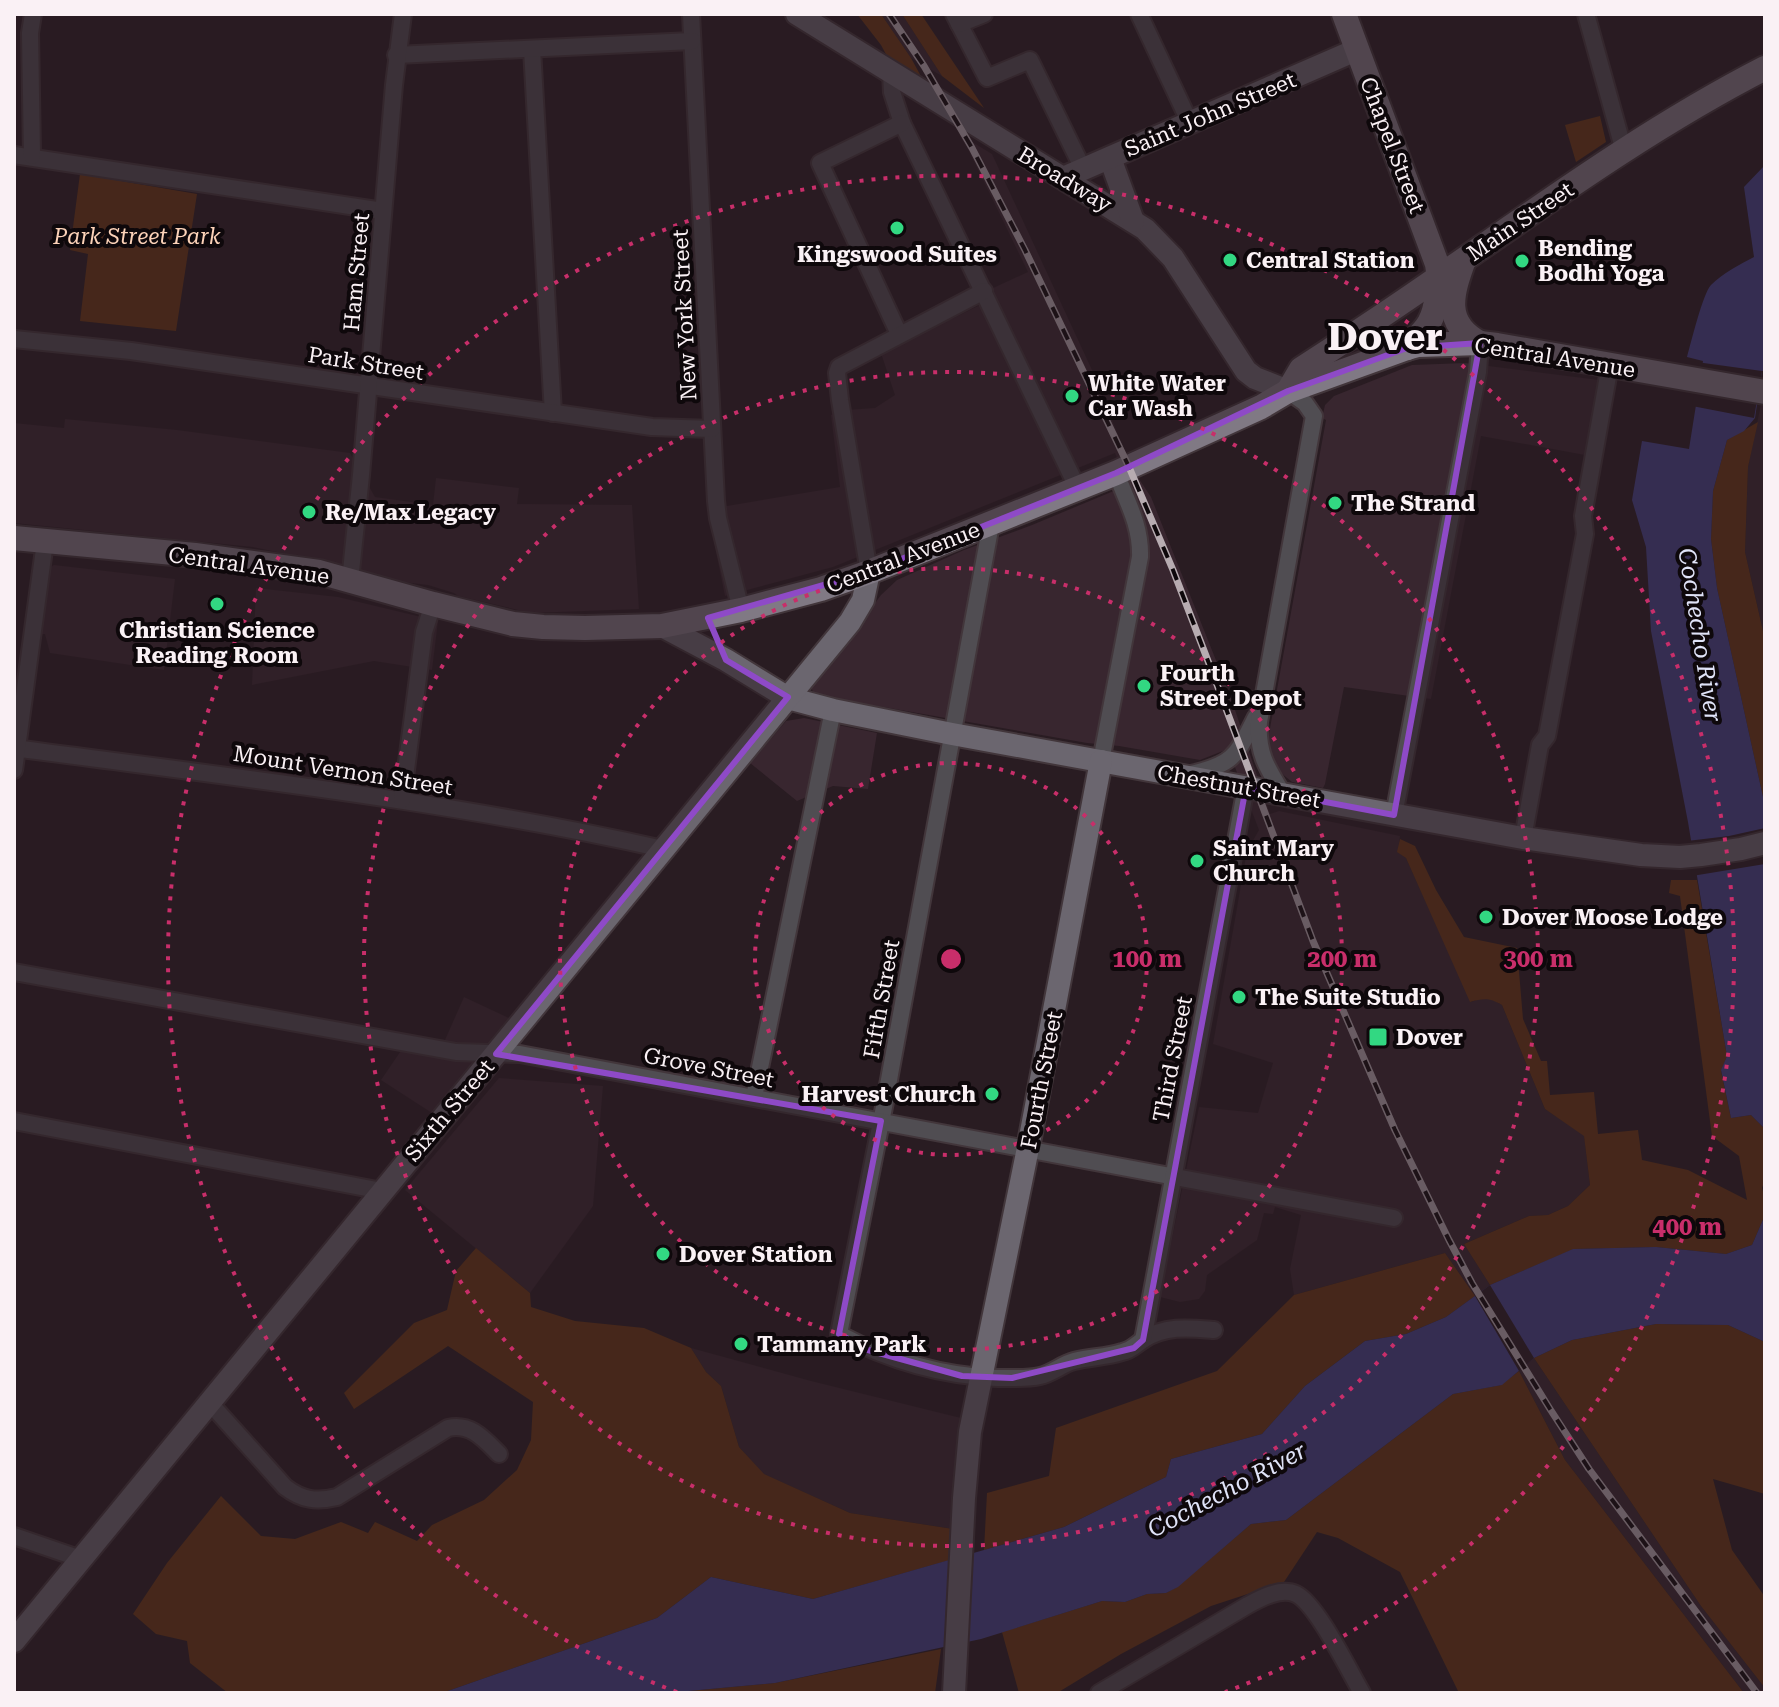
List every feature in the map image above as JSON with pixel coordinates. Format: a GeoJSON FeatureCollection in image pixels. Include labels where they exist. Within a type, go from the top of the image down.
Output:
{"type":"FeatureCollection","features":[{"type":"Feature","properties":{"kind":"main road","name":"Chapel Street"},"geometry":{"type":"LineString","coordinates":[[1345,14],[1434,252],[1439,277]]}},
{"type":"Feature","properties":{"kind":"main road","name":"Main Street"},"geometry":{"type":"LineString","coordinates":[[1288,391],[1301,369],[1537,209],[1624,151],[1765,68]]}},
{"type":"Feature","properties":{"kind":"main road"},"geometry":{"type":"LineString","coordinates":[[1464,260],[1455,287],[1453,310],[1457,324],[1465,335],[1480,343]]}},
{"type":"Feature","properties":{"kind":"main road"},"geometry":{"type":"LineString","coordinates":[[1414,341],[1429,323],[1439,277]]}},
{"type":"Feature","properties":{"kind":"main road"},"geometry":{"type":"LineString","coordinates":[[1396,306],[1407,311],[1414,341]]}},
{"type":"Feature","properties":{"kind":"main road","name":"Central Avenue"},"geometry":{"type":"LineString","coordinates":[[14,538],[195,555],[319,572],[503,622],[543,627],[662,626],[741,610],[821,589],[869,572],[1116,473],[1288,391],[1414,341],[1418,345],[1480,343],[1762,392]]}},
{"type":"Feature","properties":{"kind":"street"},"geometry":{"type":"LineString","coordinates":[[32,156],[30,33],[33,14]]}},
{"type":"Feature","properties":{"kind":"street","name":"New York Street"},"geometry":{"type":"LineString","coordinates":[[691,14],[718,518],[741,610]]}},
{"type":"Feature","properties":{"kind":"street","name":"Broadway"},"geometry":{"type":"LineString","coordinates":[[797,14],[891,72],[1073,174],[1156,240],[1173,258],[1246,371],[1255,378],[1288,391]]}},
{"type":"Feature","properties":{"kind":"street"},"geometry":{"type":"LineString","coordinates":[[984,14],[957,19],[987,78],[1030,60],[1073,174]]}},
{"type":"Feature","properties":{"kind":"street"},"geometry":{"type":"LineString","coordinates":[[1139,14],[1190,123]]}},
{"type":"Feature","properties":{"kind":"street"},"geometry":{"type":"LineString","coordinates":[[1586,14],[1624,151]]}},
{"type":"Feature","properties":{"kind":"street","name":"Ham Street"},"geometry":{"type":"LineString","coordinates":[[350,581],[398,16]]}},
{"type":"Feature","properties":{"kind":"street"},"geometry":{"type":"LineString","coordinates":[[396,55],[692,41]]}},
{"type":"Feature","properties":{"kind":"street"},"geometry":{"type":"LineString","coordinates":[[532,49],[553,413]]}},
{"type":"Feature","properties":{"kind":"street","name":"Saint John Street"},"geometry":{"type":"LineString","coordinates":[[1073,174],[1356,50]]}},
{"type":"Feature","properties":{"kind":"street"},"geometry":{"type":"LineString","coordinates":[[891,72],[892,92],[902,123],[1078,489]]}},
{"type":"Feature","properties":{"kind":"street"},"geometry":{"type":"LineString","coordinates":[[899,334],[820,163],[902,123]]}},
{"type":"Feature","properties":{"kind":"street"},"geometry":{"type":"LineString","coordinates":[[14,155],[383,211]]}},
{"type":"Feature","properties":{"kind":"street"},"geometry":{"type":"LineString","coordinates":[[1110,158],[1133,221]]}},
{"type":"Feature","properties":{"kind":"street"},"geometry":{"type":"LineString","coordinates":[[869,572],[837,373],[839,367],[984,291]]}},
{"type":"Feature","properties":{"kind":"street","name":"Park Street"},"geometry":{"type":"LineString","coordinates":[[14,339],[131,351],[652,427],[712,429]]}},
{"type":"Feature","properties":{"kind":"street"},"geometry":{"type":"LineString","coordinates":[[1394,815],[1478,372],[1480,343]]}},
{"type":"Feature","properties":{"kind":"street"},"geometry":{"type":"LineString","coordinates":[[1523,838],[1540,745],[1547,736],[1585,534],[1583,516],[1610,365]]}},
{"type":"Feature","properties":{"kind":"street"},"geometry":{"type":"LineString","coordinates":[[1283,794],[1266,767],[1258,735],[1314,416],[1305,403],[1288,391]]}},
{"type":"Feature","properties":{"kind":"street","name":"Fourth Street"},"geometry":{"type":"LineString","coordinates":[[954,1693],[967,1456],[1113,691],[1137,580],[1140,540],[1116,473]]}},
{"type":"Feature","properties":{"kind":"street","name":"Fifth Street"},"geometry":{"type":"LineString","coordinates":[[981,1378],[903,1362],[868,1350],[839,1334],[991,524]]}},
{"type":"Feature","properties":{"kind":"street"},"geometry":{"type":"LineString","coordinates":[[14,770],[45,542]]}},
{"type":"Feature","properties":{"kind":"street","name":"Sixth Street"},"geometry":{"type":"LineString","coordinates":[[14,1641],[850,622],[863,600],[869,572]]}},
{"type":"Feature","properties":{"kind":"street"},"geometry":{"type":"LineString","coordinates":[[402,800],[424,632],[433,604]]}},
{"type":"Feature","properties":{"kind":"street"},"geometry":{"type":"LineString","coordinates":[[708,618],[726,660]]}},
{"type":"Feature","properties":{"kind":"street","name":"Chestnut Street"},"geometry":{"type":"LineString","coordinates":[[662,626],[788,698],[950,742],[1101,761],[1523,838],[1641,855],[1680,857],[1721,853],[1765,843]]}},
{"type":"Feature","properties":{"kind":"street"},"geometry":{"type":"LineString","coordinates":[[1183,776],[1213,769],[1234,756],[1261,708]]}},
{"type":"Feature","properties":{"kind":"street"},"geometry":{"type":"LineString","coordinates":[[754,1097],[833,710]]}},
{"type":"Feature","properties":{"kind":"street","name":"Mount Vernon Street"},"geometry":{"type":"LineString","coordinates":[[16,748],[402,800],[663,849]]}},
{"type":"Feature","properties":{"kind":"street","name":"Third Street"},"geometry":{"type":"LineString","coordinates":[[1143,1340],[1246,787]]}},
{"type":"Feature","properties":{"kind":"street","name":"Grove Street"},"geometry":{"type":"LineString","coordinates":[[14,972],[456,1052],[520,1054],[1394,1218]]}},
{"type":"Feature","properties":{"kind":"street"},"geometry":{"type":"LineString","coordinates":[[14,1121],[382,1191]]}},
{"type":"Feature","properties":{"kind":"street"},"geometry":{"type":"LineString","coordinates":[[981,1378],[1038,1376],[1076,1360],[1121,1353],[1143,1340],[1181,1327],[1214,1330]]}},
{"type":"Feature","properties":{"kind":"street"},"geometry":{"type":"LineString","coordinates":[[209,1402],[285,1487],[310,1500],[337,1497],[448,1428],[457,1426],[479,1434],[499,1454]]}},
{"type":"Feature","properties":{"kind":"street"},"geometry":{"type":"LineString","coordinates":[[14,1536],[81,1559]]}},
{"type":"Feature","properties":{"kind":"street"},"geometry":{"type":"LineString","coordinates":[[1099,1693],[1262,1598],[1285,1592],[1295,1594],[1313,1609],[1362,1693]]}},
{"type":"Feature","properties":{"kind":"highlighted area"},"geometry":{"type":"Polygon","coordinates":[[[1480,343],[1394,815],[1246,787],[1143,1340],[1134,1348],[1012,1378],[962,1376],[868,1350],[839,1334],[881,1121],[496,1054],[788,697],[726,660],[708,618],[869,572],[1116,473],[1288,391],[1407,348],[1480,343]]]}},
{"type":"Feature","properties":{"kind":"shaded area"},"geometry":{"type":"Polygon","coordinates":[[[881,14],[902,14],[942,76],[911,58],[881,14]]]}},
{"type":"Feature","properties":{"kind":"shaded area"},"geometry":{"type":"Polygon","coordinates":[[[959,134],[992,154],[1092,370],[1122,445],[1151,497],[1231,698],[1270,814],[1279,811],[1400,836],[1398,852],[1406,858],[1471,1002],[1482,998],[1502,1005],[1545,1109],[1584,1135],[1590,1185],[1568,1206],[1548,1215],[1529,1216],[1464,1244],[1490,1285],[1475,1296],[1445,1253],[1294,1295],[1290,1269],[1301,1215],[1275,1207],[1273,1214],[1264,1213],[1257,1240],[1207,1275],[1205,1291],[1199,1299],[1180,1302],[1160,1297],[1199,1107],[1258,1113],[1273,1063],[1213,1044],[1247,851],[1259,830],[1228,749],[1200,760],[815,695],[811,688],[881,595],[897,580],[1128,485],[1115,453],[833,567],[725,596],[708,512],[840,487],[831,415],[847,410],[875,408],[895,395],[881,353],[980,305],[991,289],[1028,272],[959,134]]]}},
{"type":"Feature","properties":{"kind":"shaded area"},"geometry":{"type":"Polygon","coordinates":[[[1465,363],[1599,380],[1585,455],[1481,436],[1431,699],[1344,687],[1323,788],[1292,782],[1276,769],[1268,739],[1326,420],[1322,418],[1325,405],[1334,396],[1412,365],[1465,363]]]}},
{"type":"Feature","properties":{"kind":"shaded area"},"geometry":{"type":"Polygon","coordinates":[[[1765,385],[1765,640],[1745,552],[1748,467],[1765,385]]]}},
{"type":"Feature","properties":{"kind":"shaded area"},"geometry":{"type":"Polygon","coordinates":[[[65,419],[350,453],[375,497],[433,505],[436,478],[519,488],[517,504],[632,505],[639,609],[531,613],[458,596],[428,585],[394,581],[253,547],[14,523],[14,423],[64,428],[65,419]]]}},
{"type":"Feature","properties":{"kind":"shaded area"},"geometry":{"type":"Polygon","coordinates":[[[51,567],[175,579],[164,670],[50,653],[45,634],[40,634],[51,567]]]}},
{"type":"Feature","properties":{"kind":"shaded area"},"geometry":{"type":"Polygon","coordinates":[[[256,588],[338,597],[438,621],[432,670],[374,661],[252,685],[256,588]]]}},
{"type":"Feature","properties":{"kind":"shaded area"},"geometry":{"type":"Polygon","coordinates":[[[804,718],[877,733],[868,789],[833,786],[797,801],[750,763],[786,721],[804,718]]]}},
{"type":"Feature","properties":{"kind":"shaded area"},"geometry":{"type":"Polygon","coordinates":[[[464,997],[511,1019],[432,1113],[381,1080],[411,1036],[445,1040],[464,997]]]}},
{"type":"Feature","properties":{"kind":"shaded area"},"geometry":{"type":"Polygon","coordinates":[[[499,1078],[603,1086],[593,1206],[530,1293],[405,1190],[499,1078]]]}},
{"type":"Feature","properties":{"kind":"shaded area"},"geometry":{"type":"Polygon","coordinates":[[[691,1348],[965,1419],[953,1529],[850,1513],[763,1474],[739,1447],[721,1386],[706,1372],[691,1348]]]}},
{"type":"Feature","properties":{"kind":"shaded area"},"geometry":{"type":"Polygon","coordinates":[[[1534,1358],[1701,1606],[1765,1688],[1765,1693],[1744,1693],[1565,1460],[1519,1371],[1534,1358]]]}},
{"type":"Feature","properties":{"kind":"green space"},"geometry":{"type":"Polygon","coordinates":[[[857,14],[881,14],[923,80],[888,58],[857,14]]]}},
{"type":"Feature","properties":{"kind":"green space"},"geometry":{"type":"Polygon","coordinates":[[[902,14],[921,14],[984,108],[942,76],[902,14]]]}},
{"type":"Feature","properties":{"kind":"green space"},"geometry":{"type":"Polygon","coordinates":[[[1600,116],[1606,142],[1576,162],[1565,125],[1600,116]]]}},
{"type":"Feature","properties":{"kind":"green space","name":"Park Street Park"},"geometry":{"type":"Polygon","coordinates":[[[80,174],[197,194],[176,331],[80,321],[88,254],[70,250],[80,174]]]}},
{"type":"Feature","properties":{"kind":"green space"},"geometry":{"type":"Polygon","coordinates":[[[1758,422],[1748,467],[1745,552],[1765,640],[1765,806],[1717,588],[1711,539],[1713,491],[1727,440],[1758,422]]]}},
{"type":"Feature","properties":{"kind":"green space"},"geometry":{"type":"Polygon","coordinates":[[[1400,839],[1415,846],[1464,937],[1517,948],[1523,1019],[1541,1061],[1547,1061],[1550,1095],[1594,1092],[1598,1134],[1638,1130],[1642,1160],[1688,1170],[1747,1200],[1739,1156],[1712,1136],[1680,896],[1669,893],[1671,880],[1697,880],[1727,1056],[1721,1071],[1731,1118],[1751,1115],[1765,1129],[1765,1180],[1762,1188],[1765,1215],[1752,1245],[1726,1254],[1656,1247],[1574,1249],[1490,1285],[1464,1244],[1529,1216],[1548,1215],[1568,1206],[1590,1185],[1584,1136],[1545,1109],[1502,1005],[1487,999],[1470,1002],[1406,858],[1397,852],[1400,839]]]}},
{"type":"Feature","properties":{"kind":"green space"},"geometry":{"type":"Polygon","coordinates":[[[476,1248],[530,1293],[531,1307],[575,1321],[644,1328],[691,1348],[706,1372],[721,1386],[739,1447],[764,1474],[850,1513],[953,1529],[950,1560],[813,1599],[711,1577],[657,1618],[442,1693],[228,1693],[190,1663],[187,1641],[156,1634],[133,1614],[167,1563],[221,1496],[261,1536],[295,1539],[341,1522],[368,1533],[375,1522],[417,1541],[432,1525],[484,1500],[517,1470],[531,1440],[533,1402],[448,1346],[354,1409],[344,1393],[414,1323],[447,1310],[456,1271],[476,1248]]]}},
{"type":"Feature","properties":{"kind":"green space"},"geometry":{"type":"Polygon","coordinates":[[[1445,1253],[1475,1296],[1446,1317],[1406,1334],[1365,1341],[1305,1386],[1262,1434],[1171,1459],[1166,1477],[1064,1527],[984,1550],[987,1493],[1049,1476],[1056,1428],[1217,1371],[1294,1295],[1445,1253]]]}},
{"type":"Feature","properties":{"kind":"green space"},"geometry":{"type":"Polygon","coordinates":[[[1656,1324],[1728,1325],[1765,1342],[1765,1494],[1713,1479],[1732,1550],[1765,1597],[1765,1688],[1701,1606],[1534,1358],[1572,1340],[1656,1324]]]}},
{"type":"Feature","properties":{"kind":"green space"},"geometry":{"type":"Polygon","coordinates":[[[1519,1371],[1565,1460],[1744,1693],[1459,1693],[1400,1572],[1338,1538],[1317,1532],[1284,1582],[1211,1606],[1121,1654],[1057,1693],[1019,1693],[1002,1632],[1102,1601],[1125,1602],[1147,1594],[1166,1593],[1251,1524],[1286,1520],[1453,1394],[1501,1385],[1519,1371]]]}},
{"type":"Feature","properties":{"kind":"green space"},"geometry":{"type":"Polygon","coordinates":[[[941,1649],[935,1693],[667,1693],[775,1683],[941,1649]]]}},
{"type":"Feature","properties":{"kind":"water","name":"Cochecho River"},"geometry":{"type":"Polygon","coordinates":[[[1765,165],[1765,371],[1762,371],[1755,418],[1744,431],[1727,440],[1713,491],[1711,539],[1717,588],[1765,806],[1765,1129],[1751,1115],[1731,1118],[1721,1070],[1727,1056],[1688,822],[1651,631],[1646,547],[1632,500],[1642,441],[1689,449],[1703,361],[1687,357],[1711,285],[1754,257],[1744,187],[1765,165]]]}},
{"type":"Feature","properties":{"kind":"water","name":"Cochecho River"},"geometry":{"type":"Polygon","coordinates":[[[1765,1215],[1765,1342],[1728,1325],[1656,1324],[1572,1340],[1534,1358],[1502,1385],[1453,1394],[1286,1520],[1251,1524],[1178,1587],[1166,1593],[1147,1594],[1125,1602],[1102,1601],[981,1639],[775,1683],[667,1693],[442,1693],[657,1618],[711,1577],[813,1599],[1064,1527],[1166,1477],[1171,1459],[1262,1434],[1305,1386],[1365,1341],[1406,1334],[1446,1317],[1490,1285],[1573,1249],[1656,1247],[1726,1254],[1752,1245],[1765,1215]]]}},
{"type":"Feature","properties":{"kind":"pier"},"geometry":{"type":"Polygon","coordinates":[[[1689,361],[1762,371],[1754,418],[1692,406],[1699,363],[1689,361]]]}},
{"type":"Feature","properties":{"kind":"pier"},"geometry":{"type":"Polygon","coordinates":[[[1765,828],[1765,864],[1692,876],[1687,841],[1765,828]]]}},
{"type":"Feature","properties":{"kind":"pier"},"geometry":{"type":"Polygon","coordinates":[[[1490,1285],[1534,1358],[1519,1371],[1475,1296],[1490,1285]]]}},
{"type":"Feature","properties":{"kind":"railway"},"geometry":{"type":"LineString","coordinates":[[889,14],[972,148],[1025,250],[1129,467],[1173,570],[1313,941],[1395,1130],[1449,1240],[1472,1283],[1589,1469],[1757,1693]]}},
{"type":"Feature","properties":{"kind":"place","name":"Kingswood Suites"},"geometry":{"type":"Point","coordinates":[897,228]}},
{"type":"Feature","properties":{"kind":"place","name":"Central Station"},"geometry":{"type":"Point","coordinates":[1230,260]}},
{"type":"Feature","properties":{"kind":"place","name":"Bending Bodhi Yoga"},"geometry":{"type":"Point","coordinates":[1522,261]}},
{"type":"Feature","properties":{"kind":"place","name":"White Water Car Wash"},"geometry":{"type":"Point","coordinates":[1072,396]}},
{"type":"Feature","properties":{"kind":"place","name":"The Strand"},"geometry":{"type":"Point","coordinates":[1335,503]}},
{"type":"Feature","properties":{"kind":"place","name":"Re/Max Legacy"},"geometry":{"type":"Point","coordinates":[309,512]}},
{"type":"Feature","properties":{"kind":"place","name":"Christian Science Reading Room"},"geometry":{"type":"Point","coordinates":[217,604]}},
{"type":"Feature","properties":{"kind":"place","name":"Fourth Street Depot"},"geometry":{"type":"Point","coordinates":[1144,686]}},
{"type":"Feature","properties":{"kind":"place","name":"Saint Mary Church"},"geometry":{"type":"Point","coordinates":[1197,861]}},
{"type":"Feature","properties":{"kind":"place","name":"Dover Moose Lodge"},"geometry":{"type":"Point","coordinates":[1486,917]}},
{"type":"Feature","properties":{"kind":"place","name":"The Suite Studio"},"geometry":{"type":"Point","coordinates":[1239,997]}},
{"type":"Feature","properties":{"kind":"place","name":"Dover"},"geometry":{"type":"Point","coordinates":[1378,1037]}},
{"type":"Feature","properties":{"kind":"place","name":"Harvest Church"},"geometry":{"type":"Point","coordinates":[992,1094]}},
{"type":"Feature","properties":{"kind":"place","name":"Dover Station"},"geometry":{"type":"Point","coordinates":[663,1254]}},
{"type":"Feature","properties":{"kind":"place","name":"Tammany Park"},"geometry":{"type":"Point","coordinates":[741,1344]}},
{"type":"Feature","properties":{"kind":"district","name":"Dover"},"geometry":{"type":"Point","coordinates":[1385,337]}}]}
